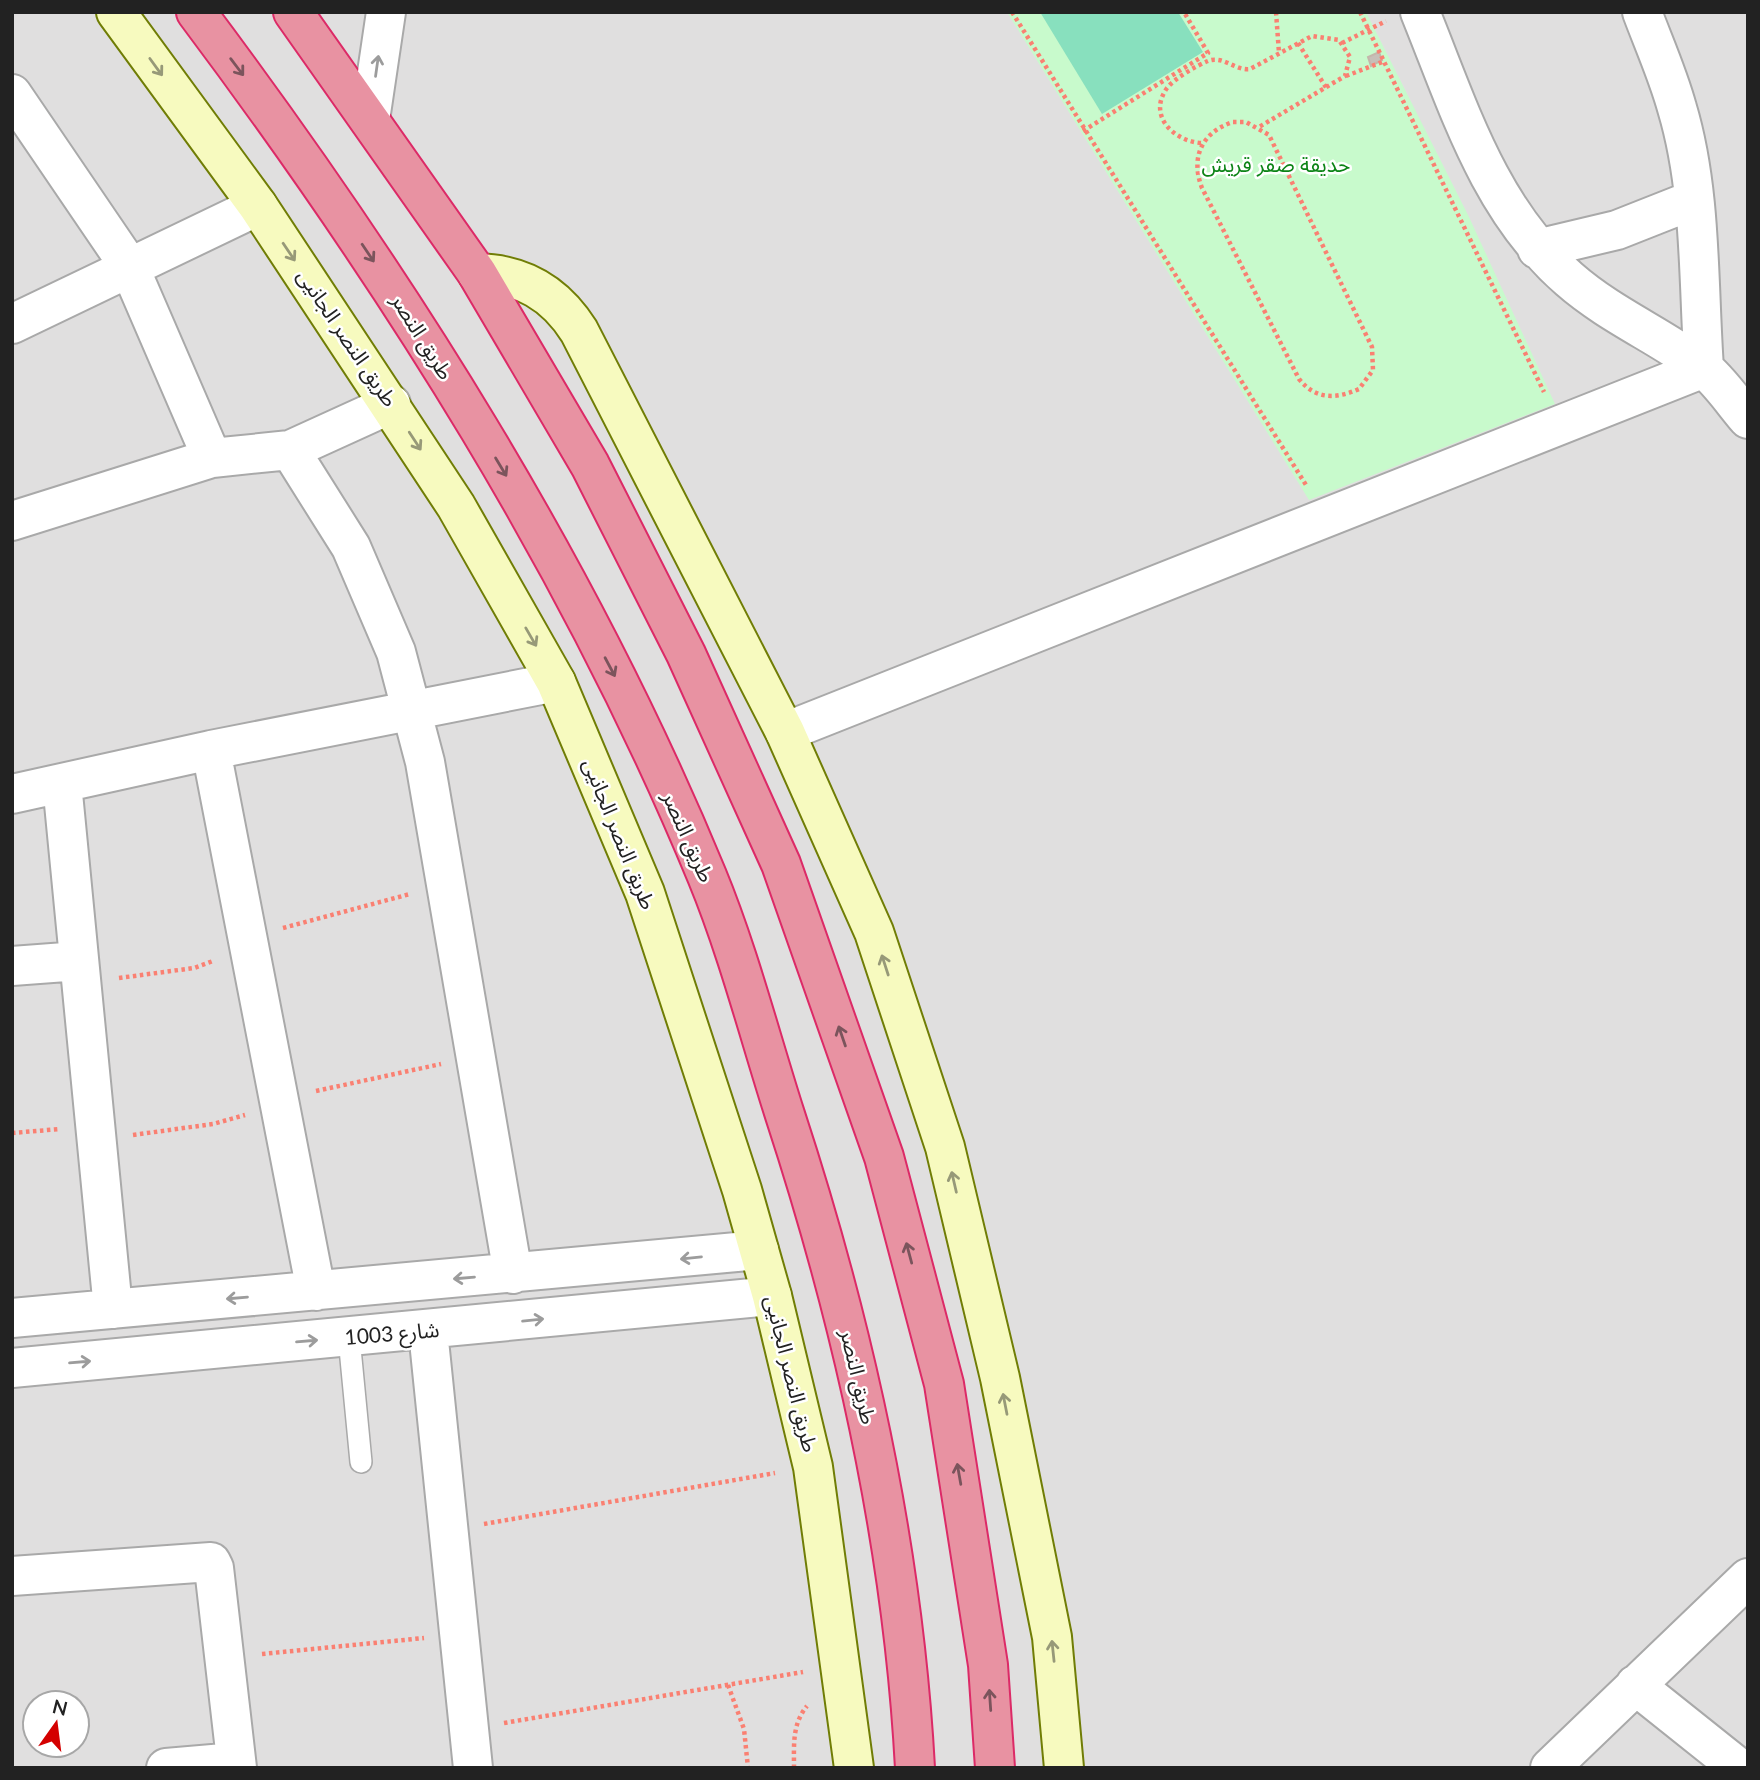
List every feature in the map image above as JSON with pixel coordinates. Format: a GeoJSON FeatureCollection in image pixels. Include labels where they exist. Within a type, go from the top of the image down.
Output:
{"type":"FeatureCollection","features":[{"type":"Feature","properties":{"kind":"highway","name":"طريق النصر"},"geometry":{"type":"LineString","coordinates":[[196,12],[276,118],[377,265],[527,509],[618,683],[708,879],[807,1183],[861,1379],[910,1672],[915,1768]]}},
{"type":"Feature","properties":{"kind":"highway"},"geometry":{"type":"LineString","coordinates":[[293,12],[477,273],[590,465],[686,654],[781,864],[880,1144],[944,1384],[988,1665],[995,1768]]}},
{"type":"Feature","properties":{"kind":"main road","name":"طريق النصر الجانيى"},"geometry":{"type":"LineString","coordinates":[[116,12],[258,206],[456,506],[556,682],[645,893],[742,1190],[772,1296],[813,1467],[854,1768]]}},
{"type":"Feature","properties":{"kind":"main road"},"geometry":{"type":"LineString","coordinates":[[477,273],[517,278],[553,298],[568,313],[785,732],[874,933],[945,1147],[1000,1378],[1052,1637],[1065,1768]]}},
{"type":"Feature","properties":{"kind":"street"},"geometry":{"type":"LineString","coordinates":[[370,120],[386,12]]}},
{"type":"Feature","properties":{"kind":"street"},"geometry":{"type":"LineString","coordinates":[[1642,12],[1677,108],[1693,200],[1704,368]]}},
{"type":"Feature","properties":{"kind":"street"},"geometry":{"type":"LineString","coordinates":[[1408,15],[1488,177],[1510,215],[1537,249],[1599,304],[1704,368],[1748,419]]}},
{"type":"Feature","properties":{"kind":"street"},"geometry":{"type":"LineString","coordinates":[[12,94],[129,266],[212,458]]}},
{"type":"Feature","properties":{"kind":"street"},"geometry":{"type":"LineString","coordinates":[[1537,249],[1616,230],[1693,200]]}},
{"type":"Feature","properties":{"kind":"street"},"geometry":{"type":"LineString","coordinates":[[12,324],[258,206]]}},
{"type":"Feature","properties":{"kind":"street"},"geometry":{"type":"LineString","coordinates":[[785,732],[1704,368]]}},
{"type":"Feature","properties":{"kind":"street"},"geometry":{"type":"LineString","coordinates":[[12,521],[212,458],[290,450],[391,404]]}},
{"type":"Feature","properties":{"kind":"street"},"geometry":{"type":"LineString","coordinates":[[290,450],[351,547],[396,652],[425,762],[513,1274]]}},
{"type":"Feature","properties":{"kind":"street"},"geometry":{"type":"LineString","coordinates":[[12,794],[211,750],[556,682]]}},
{"type":"Feature","properties":{"kind":"street"},"geometry":{"type":"LineString","coordinates":[[211,750],[316,1291]]}},
{"type":"Feature","properties":{"kind":"street"},"geometry":{"type":"LineString","coordinates":[[62,783],[113,1309]]}},
{"type":"Feature","properties":{"kind":"street"},"geometry":{"type":"LineString","coordinates":[[12,966],[79,961]]}},
{"type":"Feature","properties":{"kind":"street"},"geometry":{"type":"LineString","coordinates":[[12,1318],[640,1263],[758,1250]]}},
{"type":"Feature","properties":{"kind":"street"},"geometry":{"type":"LineString","coordinates":[[640,1263],[647,1308]]}},
{"type":"Feature","properties":{"kind":"street","name":"شارع 1003"},"geometry":{"type":"LineString","coordinates":[[12,1368],[428,1331],[772,1296]]}},
{"type":"Feature","properties":{"kind":"street"},"geometry":{"type":"LineString","coordinates":[[428,1331],[473,1768]]}},
{"type":"Feature","properties":{"kind":"street"},"geometry":{"type":"LineString","coordinates":[[12,1576],[211,1562],[214,1568],[237,1765],[166,1768]]}},
{"type":"Feature","properties":{"kind":"street"},"geometry":{"type":"LineString","coordinates":[[1550,1768],[1748,1578]]}},
{"type":"Feature","properties":{"kind":"street"},"geometry":{"type":"LineString","coordinates":[[1635,1685],[1733,1766]]}},
{"type":"Feature","properties":{"kind":"lane"},"geometry":{"type":"LineString","coordinates":[[349,1338],[361,1462]]}},
{"type":"Feature","properties":{"kind":"path"},"geometry":{"type":"LineString","coordinates":[[1012,12],[1083,131],[1312,494]]}},
{"type":"Feature","properties":{"kind":"path"},"geometry":{"type":"LineString","coordinates":[[1083,131],[1208,53],[1184,12]]}},
{"type":"Feature","properties":{"kind":"path"},"geometry":{"type":"LineString","coordinates":[[1276,12],[1279,53]]}},
{"type":"Feature","properties":{"kind":"path"},"geometry":{"type":"LineString","coordinates":[[1360,12],[1549,401]]}},
{"type":"Feature","properties":{"kind":"path"},"geometry":{"type":"LineString","coordinates":[[1342,43],[1408,15]]}},
{"type":"Feature","properties":{"kind":"path"},"geometry":{"type":"LineString","coordinates":[[1201,144],[1179,138],[1163,122],[1160,105],[1166,90],[1210,61],[1218,59],[1245,70],[1298,43],[1321,35],[1342,43],[1350,57],[1345,76]]}},
{"type":"Feature","properties":{"kind":"path"},"geometry":{"type":"LineString","coordinates":[[1298,43],[1327,89]]}},
{"type":"Feature","properties":{"kind":"path"},"geometry":{"type":"LineString","coordinates":[[1259,127],[1345,76],[1385,61]]}},
{"type":"Feature","properties":{"kind":"path"},"geometry":{"type":"LineString","coordinates":[[1233,122],[1259,127],[1269,135],[1372,347],[1373,370],[1359,389],[1349,394],[1327,397],[1316,394],[1299,379],[1202,188],[1196,165],[1201,144],[1221,126],[1233,122]]}},
{"type":"Feature","properties":{"kind":"path"},"geometry":{"type":"LineString","coordinates":[[12,1133],[96,1127]]}},
{"type":"Feature","properties":{"kind":"path"},"geometry":{"type":"LineString","coordinates":[[448,1531],[813,1467]]}},
{"type":"Feature","properties":{"kind":"path"},"geometry":{"type":"LineString","coordinates":[[225,1658],[459,1635]]}},
{"type":"Feature","properties":{"kind":"path"},"geometry":{"type":"LineString","coordinates":[[469,1729],[840,1665]]}},
{"type":"Feature","properties":{"kind":"path"},"geometry":{"type":"LineString","coordinates":[[728,1685],[744,1729],[748,1768]]}},
{"type":"Feature","properties":{"kind":"path"},"geometry":{"type":"LineString","coordinates":[[794,1745],[794,1768]]}},
{"type":"Feature","properties":{"kind":"shaded area"},"geometry":{"type":"Polygon","coordinates":[[[12,12],[1748,12],[1748,1768],[12,1768],[12,12]]]}},
{"type":"Feature","properties":{"kind":"green space","name":"حديقة صقر قريش"},"geometry":{"type":"Polygon","coordinates":[[[1007,12],[1366,12],[1469,217],[1555,404],[1309,500],[1007,12]]]}},
{"type":"Feature","properties":{"kind":"green space"},"geometry":{"type":"Polygon","coordinates":[[[1040,12],[1178,12],[1203,52],[1102,114],[1040,12]]]}},
{"type":"Feature","properties":{"kind":"building"},"geometry":{"type":"Polygon","coordinates":[[[1379,52],[1382,60],[1371,66],[1368,57],[1379,52]]]}}]}
